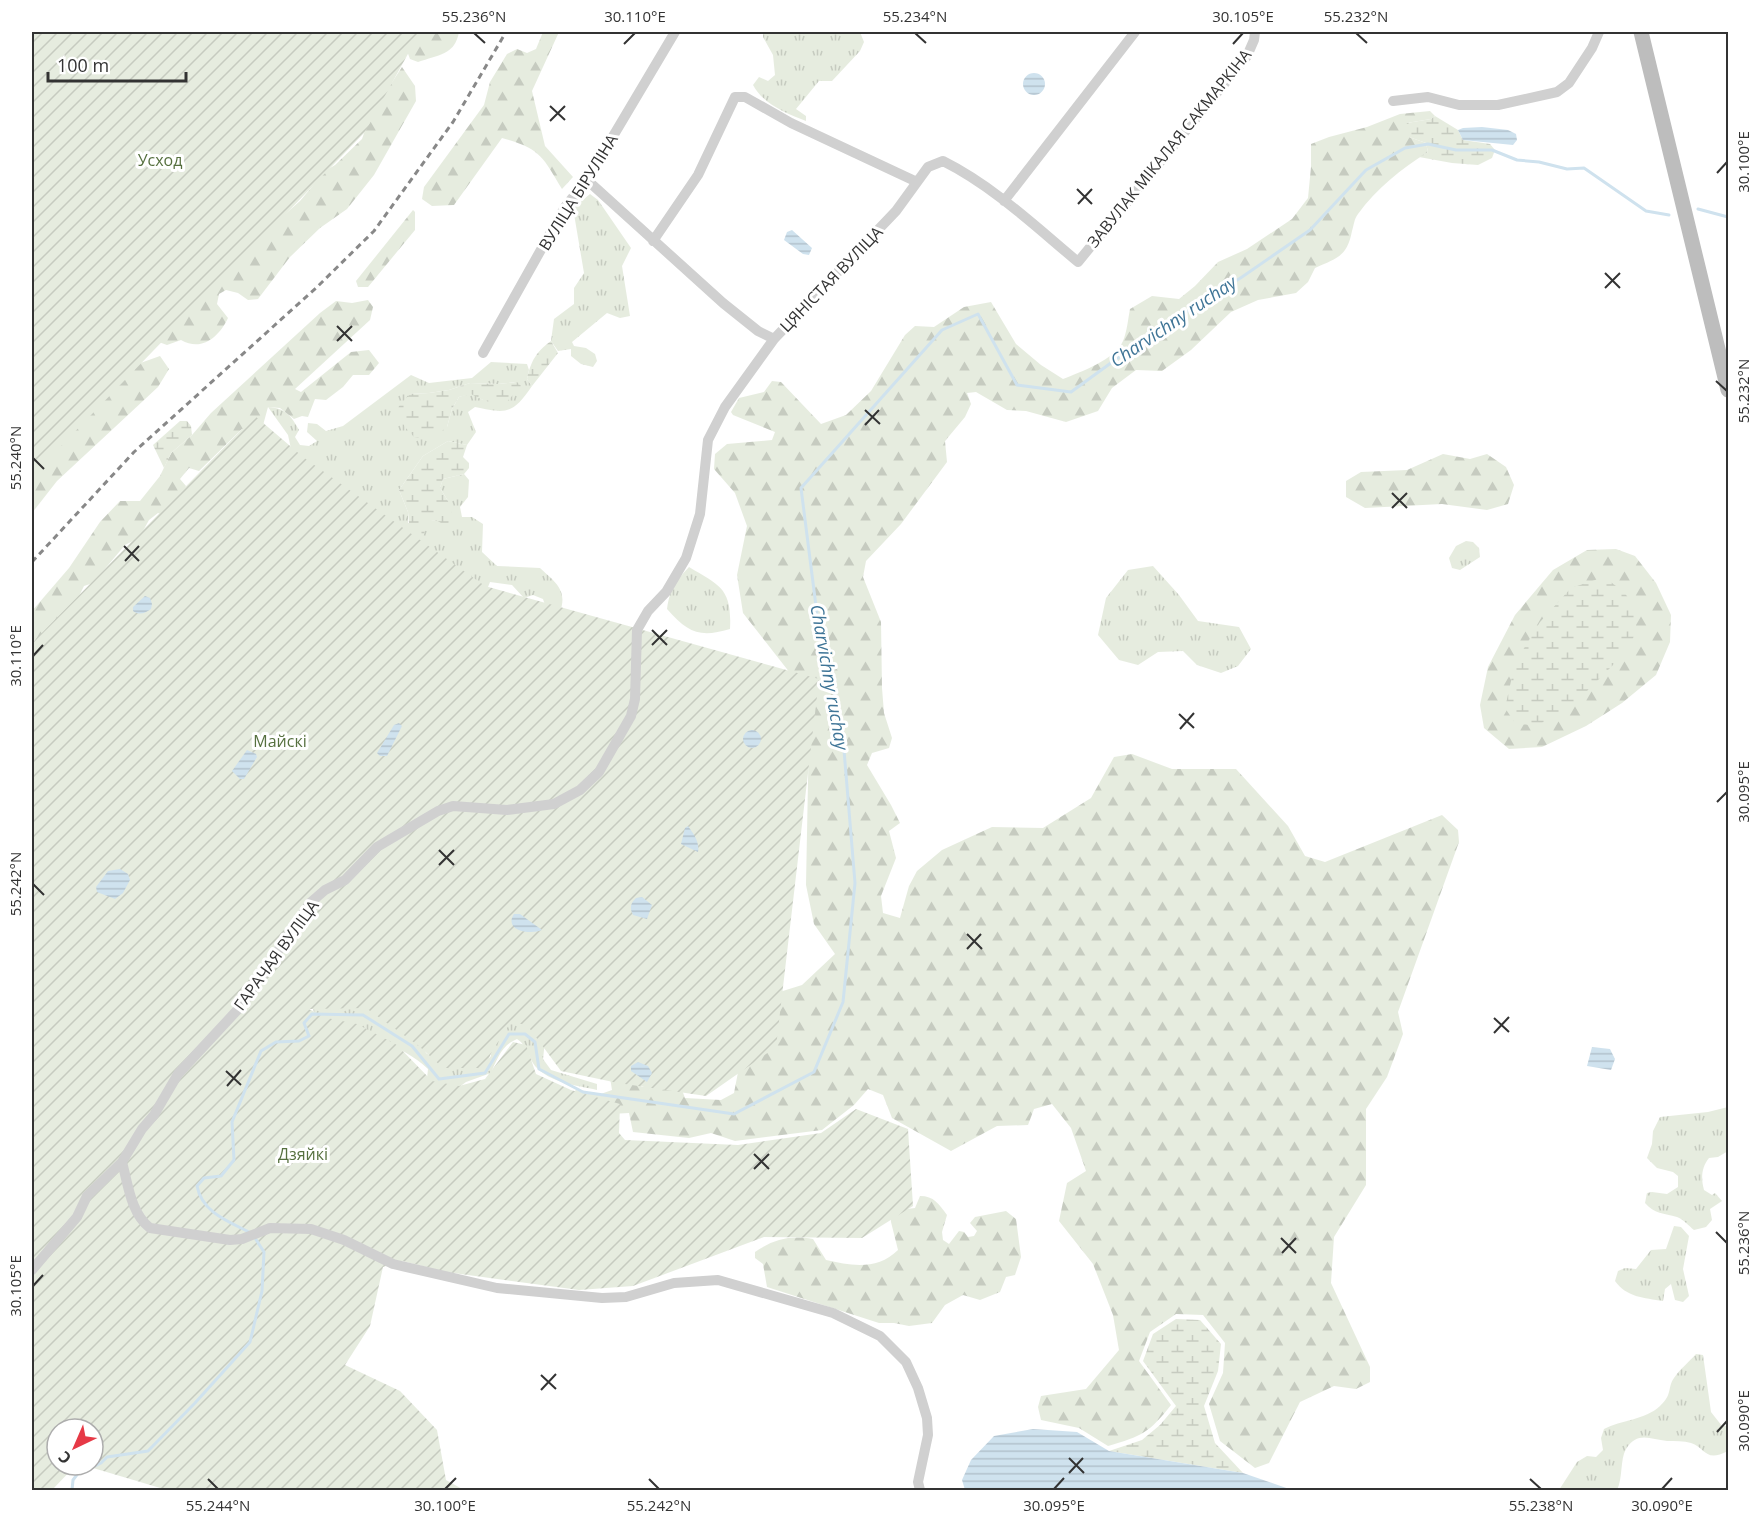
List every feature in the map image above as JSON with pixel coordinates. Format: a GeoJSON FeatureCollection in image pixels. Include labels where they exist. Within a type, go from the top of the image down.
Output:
{"type":"FeatureCollection","features":[{"type":"Feature","properties":{"kind":"main road"},"geometry":{"type":"LineString","coordinates":[[1641,32],[1705,287],[1728,390]]}},
{"type":"Feature","properties":{"kind":"street","name":"ВУЛІЦА БІРУЛІНА"},"geometry":{"type":"LineString","coordinates":[[483,353],[565,207],[587,180],[675,32]]}},
{"type":"Feature","properties":{"kind":"street"},"geometry":{"type":"LineString","coordinates":[[1004,201],[1135,32]]}},
{"type":"Feature","properties":{"kind":"street","name":"ЗАВУЛАК МІКАЛАЯ САКМАРКІНА"},"geometry":{"type":"LineString","coordinates":[[1004,201],[1078,262],[1246,56],[1254,40],[1255,32]]}},
{"type":"Feature","properties":{"kind":"street"},"geometry":{"type":"LineString","coordinates":[[1393,101],[1428,97],[1459,105],[1498,105],[1557,92],[1569,83],[1592,48],[1599,32]]}},
{"type":"Feature","properties":{"kind":"street"},"geometry":{"type":"LineString","coordinates":[[653,241],[698,175],[735,97],[745,97],[791,123],[917,182]]}},
{"type":"Feature","properties":{"kind":"street","name":"ЦЯНІСТАЯ ВУЛІЦА"},"geometry":{"type":"LineString","coordinates":[[587,180],[723,303],[758,331],[774,339],[896,211],[928,167],[943,161],[1004,201]]}},
{"type":"Feature","properties":{"kind":"street","name":"ГАРАЧАЯ ВУЛІЦА"},"geometry":{"type":"LineString","coordinates":[[32,1270],[77,1217],[87,1196],[122,1162],[178,1074],[242,1005],[310,903],[326,890],[345,880],[377,847],[438,811],[453,806],[507,810],[555,804],[580,790],[599,772],[621,735],[633,708],[637,680],[635,652],[637,630],[648,611],[666,592],[686,558],[700,514],[708,440],[725,407],[774,339]]}},
{"type":"Feature","properties":{"kind":"street"},"geometry":{"type":"LineString","coordinates":[[122,1162],[134,1207],[141,1221],[150,1227],[230,1240],[242,1239],[270,1228],[311,1229],[344,1240],[393,1264],[497,1288],[602,1298],[626,1297],[674,1282],[718,1280],[833,1313],[880,1336],[906,1362],[918,1388],[927,1418],[928,1436],[918,1482],[920,1491]]}},
{"type":"Feature","properties":{"kind":"green space","name":"Усход"},"geometry":{"type":"Polygon","coordinates":[[[32,32],[420,32],[365,132],[32,476],[32,32]]]}},
{"type":"Feature","properties":{"kind":"green space"},"geometry":{"type":"Polygon","coordinates":[[[417,32],[459,32],[450,50],[418,62],[410,59],[407,51],[417,32]]]}},
{"type":"Feature","properties":{"kind":"green space"},"geometry":{"type":"Polygon","coordinates":[[[543,32],[559,32],[532,91],[545,146],[573,177],[562,189],[539,155],[525,146],[502,138],[454,205],[432,206],[422,199],[424,187],[484,105],[490,82],[507,54],[517,49],[527,53],[536,49],[543,32]]]}},
{"type":"Feature","properties":{"kind":"green space"},"geometry":{"type":"Polygon","coordinates":[[[763,32],[860,32],[864,42],[860,51],[832,81],[819,81],[796,109],[806,116],[806,121],[769,103],[753,85],[759,77],[768,81],[775,75],[773,55],[763,37],[763,32]]]}},
{"type":"Feature","properties":{"kind":"green space"},"geometry":{"type":"Polygon","coordinates":[[[402,67],[415,86],[416,101],[374,175],[347,209],[320,228],[290,257],[258,299],[248,300],[238,293],[226,290],[219,294],[217,304],[228,318],[220,331],[209,341],[196,344],[181,340],[167,345],[156,341],[259,237],[300,201],[325,171],[335,165],[362,139],[370,116],[402,67]]]}},
{"type":"Feature","properties":{"kind":"green space"},"geometry":{"type":"Polygon","coordinates":[[[1430,111],[1435,116],[1431,119],[1407,123],[1409,137],[1426,143],[1428,152],[1381,187],[1357,216],[1350,240],[1340,256],[1315,268],[1308,282],[1296,293],[1258,300],[1231,312],[1191,350],[1162,371],[1136,370],[1112,388],[1098,411],[1066,422],[1026,411],[1007,410],[976,392],[967,393],[971,404],[965,417],[945,441],[947,462],[901,524],[866,561],[863,577],[881,622],[884,713],[892,738],[889,748],[872,753],[867,765],[900,823],[889,831],[896,858],[881,896],[883,913],[900,918],[909,886],[917,871],[942,850],[992,827],[1043,828],[1091,798],[1114,757],[1132,754],[1172,769],[1236,769],[1288,826],[1305,856],[1325,862],[1442,815],[1458,830],[1459,842],[1398,1012],[1403,1034],[1387,1077],[1366,1109],[1366,1185],[1334,1237],[1331,1283],[1370,1367],[1370,1382],[1356,1389],[1334,1386],[1300,1402],[1269,1463],[1255,1468],[1220,1441],[1209,1404],[1223,1373],[1225,1343],[1203,1315],[1176,1314],[1150,1332],[1139,1361],[1171,1405],[1157,1422],[1144,1432],[1108,1446],[1079,1428],[1041,1420],[1038,1407],[1041,1396],[1086,1389],[1119,1350],[1113,1315],[1093,1264],[1059,1221],[1067,1183],[1086,1171],[1071,1128],[1052,1104],[1034,1109],[1028,1125],[997,1126],[951,1151],[892,1118],[883,1095],[868,1089],[854,1105],[822,1130],[735,1141],[711,1133],[689,1138],[633,1132],[629,1113],[610,1114],[571,1094],[576,1090],[598,1095],[612,1090],[608,1065],[627,1072],[642,1087],[662,1080],[679,1082],[685,1098],[721,1100],[734,1093],[744,1041],[760,998],[802,985],[835,954],[814,924],[806,885],[808,696],[743,613],[737,575],[747,526],[735,493],[714,469],[715,454],[727,444],[772,440],[775,432],[733,415],[731,412],[739,398],[764,392],[772,381],[781,382],[821,424],[846,415],[871,391],[905,335],[915,326],[934,327],[964,307],[991,302],[1016,344],[1041,365],[1063,379],[1087,369],[1105,360],[1119,348],[1126,334],[1130,309],[1152,296],[1179,299],[1218,262],[1247,249],[1292,219],[1308,198],[1311,144],[1400,114],[1430,111]]]}},
{"type":"Feature","properties":{"kind":"green space"},"geometry":{"type":"Polygon","coordinates":[[[1435,116],[1458,130],[1463,140],[1490,144],[1495,150],[1492,158],[1478,165],[1419,157],[1428,152],[1426,143],[1409,137],[1404,131],[1407,123],[1431,119],[1435,116]]]}},
{"type":"Feature","properties":{"kind":"green space"},"geometry":{"type":"Polygon","coordinates":[[[590,194],[598,200],[631,248],[622,266],[630,316],[620,318],[607,313],[572,342],[574,346],[586,348],[595,354],[597,361],[593,367],[581,364],[571,356],[571,349],[558,351],[551,341],[554,319],[574,304],[574,288],[584,273],[573,208],[590,194]]]}},
{"type":"Feature","properties":{"kind":"green space"},"geometry":{"type":"Polygon","coordinates":[[[413,210],[415,230],[368,287],[358,287],[356,281],[413,210]]]}},
{"type":"Feature","properties":{"kind":"green space"},"geometry":{"type":"Polygon","coordinates":[[[368,300],[373,307],[370,320],[295,389],[301,392],[351,352],[369,350],[379,363],[369,375],[353,375],[343,387],[326,400],[315,399],[308,417],[302,416],[294,419],[280,408],[268,407],[262,429],[252,433],[242,429],[199,471],[189,468],[180,479],[186,486],[169,518],[158,513],[149,520],[139,538],[125,545],[93,583],[84,586],[65,620],[52,632],[32,641],[32,611],[69,568],[100,522],[120,501],[140,501],[160,476],[171,453],[320,313],[336,301],[352,303],[368,300]]]}},
{"type":"Feature","properties":{"kind":"green space"},"geometry":{"type":"Polygon","coordinates":[[[551,341],[558,353],[532,386],[527,379],[532,362],[541,349],[551,341]]]}},
{"type":"Feature","properties":{"kind":"green space"},"geometry":{"type":"Polygon","coordinates":[[[160,356],[169,369],[158,387],[57,481],[32,513],[32,467],[132,366],[160,356]]]}},
{"type":"Feature","properties":{"kind":"green space"},"geometry":{"type":"Polygon","coordinates":[[[491,362],[527,364],[529,370],[527,379],[532,386],[520,402],[508,410],[495,411],[475,407],[468,412],[476,432],[467,445],[448,441],[423,456],[399,490],[408,512],[408,523],[436,520],[448,501],[440,488],[443,479],[464,474],[469,480],[468,497],[460,507],[462,517],[472,517],[483,524],[482,552],[497,566],[540,568],[559,587],[562,598],[560,612],[546,608],[543,599],[533,595],[524,598],[512,585],[490,582],[482,602],[294,463],[288,435],[268,407],[287,413],[299,430],[295,437],[300,445],[309,446],[317,441],[307,432],[308,423],[317,424],[326,431],[343,426],[411,375],[429,383],[472,378],[491,362]],[[516,382],[470,383],[449,390],[410,394],[447,427],[452,409],[459,397],[471,393],[483,400],[516,382]]]}},
{"type":"Feature","properties":{"kind":"green space"},"geometry":{"type":"Polygon","coordinates":[[[517,382],[521,386],[503,406],[471,394],[459,397],[452,409],[447,427],[432,439],[414,437],[397,413],[399,406],[410,394],[449,390],[470,383],[517,382]]]}},
{"type":"Feature","properties":{"kind":"green space","name":"Майскі"},"geometry":{"type":"Polygon","coordinates":[[[255,416],[303,457],[485,586],[819,679],[776,1047],[706,1096],[618,1083],[561,1071],[527,1025],[511,1022],[492,1051],[485,1068],[443,1068],[419,1046],[366,1008],[309,1009],[327,1018],[357,1024],[397,1045],[432,1081],[459,1086],[485,1079],[513,1042],[526,1045],[536,1074],[571,1090],[620,1104],[619,1133],[625,1140],[738,1145],[821,1133],[856,1109],[908,1129],[913,1206],[862,1238],[764,1237],[633,1286],[579,1290],[446,1272],[402,1261],[383,1267],[370,1326],[345,1365],[400,1391],[437,1430],[446,1480],[464,1490],[167,1490],[105,1472],[105,1417],[45,1417],[45,1477],[64,1477],[52,1490],[32,1490],[32,643],[255,416]]]}},
{"type":"Feature","properties":{"kind":"green space"},"geometry":{"type":"Polygon","coordinates":[[[180,421],[187,421],[191,426],[192,435],[171,453],[164,468],[153,445],[180,421]]]}},
{"type":"Feature","properties":{"kind":"green space"},"geometry":{"type":"Polygon","coordinates":[[[448,441],[467,445],[463,457],[469,463],[469,468],[464,474],[443,479],[440,488],[448,501],[453,518],[446,526],[436,520],[426,522],[426,529],[421,540],[410,535],[408,512],[399,490],[423,456],[448,441]]]}},
{"type":"Feature","properties":{"kind":"green space"},"geometry":{"type":"Polygon","coordinates":[[[1443,454],[1470,459],[1487,454],[1506,467],[1514,485],[1508,504],[1487,510],[1442,504],[1365,508],[1346,497],[1346,481],[1361,472],[1407,470],[1443,454]]]}},
{"type":"Feature","properties":{"kind":"green space"},"geometry":{"type":"Polygon","coordinates":[[[1466,541],[1473,542],[1479,548],[1480,557],[1460,570],[1452,568],[1449,558],[1456,546],[1466,541]]]}},
{"type":"Feature","properties":{"kind":"green space"},"geometry":{"type":"Polygon","coordinates":[[[1616,549],[1635,556],[1656,583],[1671,615],[1670,642],[1656,675],[1622,703],[1586,726],[1542,747],[1509,749],[1484,728],[1480,705],[1488,667],[1515,615],[1553,570],[1587,550],[1616,549]]]}},
{"type":"Feature","properties":{"kind":"green space"},"geometry":{"type":"Polygon","coordinates":[[[1153,566],[1198,621],[1239,627],[1251,649],[1238,666],[1221,673],[1197,665],[1183,651],[1158,652],[1138,665],[1119,660],[1098,635],[1106,598],[1128,570],[1153,566]]]}},
{"type":"Feature","properties":{"kind":"green space"},"geometry":{"type":"Polygon","coordinates":[[[689,567],[717,584],[722,590],[729,605],[730,629],[710,633],[695,631],[681,624],[667,609],[674,586],[689,567]]]}},
{"type":"Feature","properties":{"kind":"green space"},"geometry":{"type":"Polygon","coordinates":[[[1604,577],[1624,592],[1636,609],[1636,633],[1625,653],[1566,712],[1535,726],[1515,723],[1505,708],[1515,663],[1540,622],[1571,588],[1604,577]]]}},
{"type":"Feature","properties":{"kind":"green space"},"geometry":{"type":"Polygon","coordinates":[[[346,992],[418,1030],[426,1053],[446,1065],[483,1065],[491,1056],[490,1045],[515,1013],[545,1041],[543,1059],[551,1070],[597,1084],[597,1090],[564,1082],[541,1072],[517,1039],[504,1049],[491,1073],[466,1082],[438,1103],[426,1088],[428,1069],[417,1060],[390,1044],[315,1015],[311,1003],[346,992]]]}},
{"type":"Feature","properties":{"kind":"green space"},"geometry":{"type":"Polygon","coordinates":[[[1728,1107],[1728,1151],[1718,1157],[1709,1158],[1702,1174],[1704,1190],[1712,1195],[1715,1193],[1722,1201],[1710,1209],[1712,1220],[1706,1227],[1694,1230],[1679,1218],[1648,1207],[1645,1203],[1647,1193],[1667,1194],[1678,1187],[1678,1176],[1673,1172],[1657,1168],[1647,1158],[1652,1144],[1653,1131],[1660,1117],[1708,1112],[1728,1107]]]}},
{"type":"Feature","properties":{"kind":"green space"},"geometry":{"type":"Polygon","coordinates":[[[920,1196],[933,1199],[947,1215],[942,1232],[943,1240],[949,1244],[959,1231],[964,1232],[968,1237],[974,1236],[977,1231],[970,1223],[975,1217],[1006,1211],[1016,1219],[1021,1257],[1015,1275],[1006,1277],[1000,1292],[980,1300],[963,1295],[945,1305],[932,1323],[909,1326],[879,1323],[767,1287],[763,1264],[755,1258],[755,1252],[783,1239],[813,1239],[826,1260],[855,1265],[882,1261],[898,1250],[890,1211],[915,1208],[920,1196]]]}},
{"type":"Feature","properties":{"kind":"green space"},"geometry":{"type":"Polygon","coordinates":[[[1674,1226],[1681,1227],[1689,1236],[1683,1269],[1689,1296],[1683,1302],[1675,1300],[1671,1284],[1665,1289],[1663,1301],[1630,1294],[1619,1286],[1615,1281],[1618,1271],[1625,1268],[1636,1269],[1651,1250],[1666,1249],[1674,1226]]]}},
{"type":"Feature","properties":{"kind":"green space"},"geometry":{"type":"Polygon","coordinates":[[[1176,1319],[1200,1320],[1221,1344],[1218,1371],[1204,1406],[1215,1443],[1243,1473],[1109,1451],[1142,1440],[1160,1425],[1176,1406],[1143,1361],[1153,1334],[1176,1319]]]}},
{"type":"Feature","properties":{"kind":"green space"},"geometry":{"type":"Polygon","coordinates":[[[1696,1354],[1703,1355],[1711,1412],[1722,1426],[1728,1426],[1728,1451],[1715,1456],[1688,1442],[1639,1438],[1630,1443],[1624,1453],[1617,1490],[1559,1490],[1577,1462],[1587,1456],[1596,1457],[1603,1450],[1601,1438],[1604,1429],[1654,1411],[1667,1398],[1674,1378],[1696,1354]]]}},
{"type":"Feature","properties":{"kind":"water"},"geometry":{"type":"Polygon","coordinates":[[[1034,73],[1042,76],[1045,84],[1042,92],[1034,95],[1026,92],[1023,84],[1026,76],[1034,73]]]}},
{"type":"Feature","properties":{"kind":"water"},"geometry":{"type":"Polygon","coordinates":[[[1482,127],[1508,130],[1516,134],[1517,140],[1513,145],[1463,140],[1458,130],[1482,127]]]}},
{"type":"Feature","properties":{"kind":"water"},"geometry":{"type":"Polygon","coordinates":[[[792,230],[812,248],[809,255],[803,254],[784,240],[787,232],[792,230]]]}},
{"type":"Feature","properties":{"kind":"water"},"geometry":{"type":"Polygon","coordinates":[[[145,596],[150,598],[151,609],[145,613],[136,613],[133,607],[145,596]]]}},
{"type":"Feature","properties":{"kind":"water"},"geometry":{"type":"Polygon","coordinates":[[[399,723],[402,726],[387,756],[380,756],[377,753],[394,725],[399,723]]]}},
{"type":"Feature","properties":{"kind":"water"},"geometry":{"type":"Polygon","coordinates":[[[752,730],[758,733],[761,739],[758,745],[752,748],[746,745],[743,739],[746,733],[752,730]]]}},
{"type":"Feature","properties":{"kind":"water"},"geometry":{"type":"Polygon","coordinates":[[[247,750],[256,754],[257,757],[244,779],[240,779],[232,771],[247,750]]]}},
{"type":"Feature","properties":{"kind":"water"},"geometry":{"type":"Polygon","coordinates":[[[688,826],[697,841],[698,852],[681,844],[685,828],[688,826]]]}},
{"type":"Feature","properties":{"kind":"water"},"geometry":{"type":"Polygon","coordinates":[[[120,869],[128,874],[130,880],[123,893],[115,899],[97,892],[96,887],[108,871],[120,869]]]}},
{"type":"Feature","properties":{"kind":"water"},"geometry":{"type":"Polygon","coordinates":[[[642,897],[652,905],[647,919],[633,915],[631,910],[634,900],[642,897]]]}},
{"type":"Feature","properties":{"kind":"water"},"geometry":{"type":"Polygon","coordinates":[[[514,914],[520,914],[542,930],[525,932],[515,928],[512,924],[514,914]]]}},
{"type":"Feature","properties":{"kind":"water"},"geometry":{"type":"Polygon","coordinates":[[[1592,1047],[1610,1049],[1615,1059],[1611,1070],[1587,1066],[1592,1047]]]}},
{"type":"Feature","properties":{"kind":"water"},"geometry":{"type":"Polygon","coordinates":[[[638,1062],[648,1066],[652,1073],[647,1082],[631,1071],[631,1066],[638,1062]]]}},
{"type":"Feature","properties":{"kind":"water"},"geometry":{"type":"Polygon","coordinates":[[[1033,1429],[1077,1432],[1109,1451],[1243,1473],[1292,1490],[965,1490],[962,1480],[971,1460],[994,1436],[1033,1429]]]}},
{"type":"Feature","properties":{"kind":"waterway","name":"Charvichny ruchay"},"geometry":{"type":"LineString","coordinates":[[249,1232],[210,1209],[204,1203],[197,1186],[204,1178],[221,1176],[234,1160],[232,1122],[261,1051],[276,1042],[299,1041],[309,1036],[304,1023],[312,1014],[363,1015],[412,1046],[439,1079],[485,1073],[509,1034],[525,1034],[535,1042],[539,1069],[583,1092],[734,1114],[814,1072],[843,1002],[855,883],[842,726],[818,622],[801,488],[942,330],[978,314],[1017,385],[1071,392],[1148,336],[1242,277],[1310,230],[1366,170],[1405,148],[1428,144],[1456,150],[1492,150],[1517,160],[1539,162],[1567,169],[1584,168],[1646,211],[1669,215]]}},
{"type":"Feature","properties":{"kind":"waterway"},"geometry":{"type":"LineString","coordinates":[[1698,209],[1728,217]]}},
{"type":"Feature","properties":{"kind":"waterway","name":"Charvichny ruchay"},"geometry":{"type":"LineString","coordinates":[[72,1490],[73,1480],[82,1468],[91,1468],[107,1457],[148,1451],[250,1342],[262,1291],[264,1252],[255,1238]]}},
{"type":"Feature","properties":{"kind":"railway"},"geometry":{"type":"LineString","coordinates":[[32,562],[134,452],[316,288],[374,231],[453,122],[506,32]]}},
{"type":"Feature","properties":{"kind":"park label","name":"Дзяйкі"},"geometry":{"type":"Point","coordinates":[303,1154]}}]}
